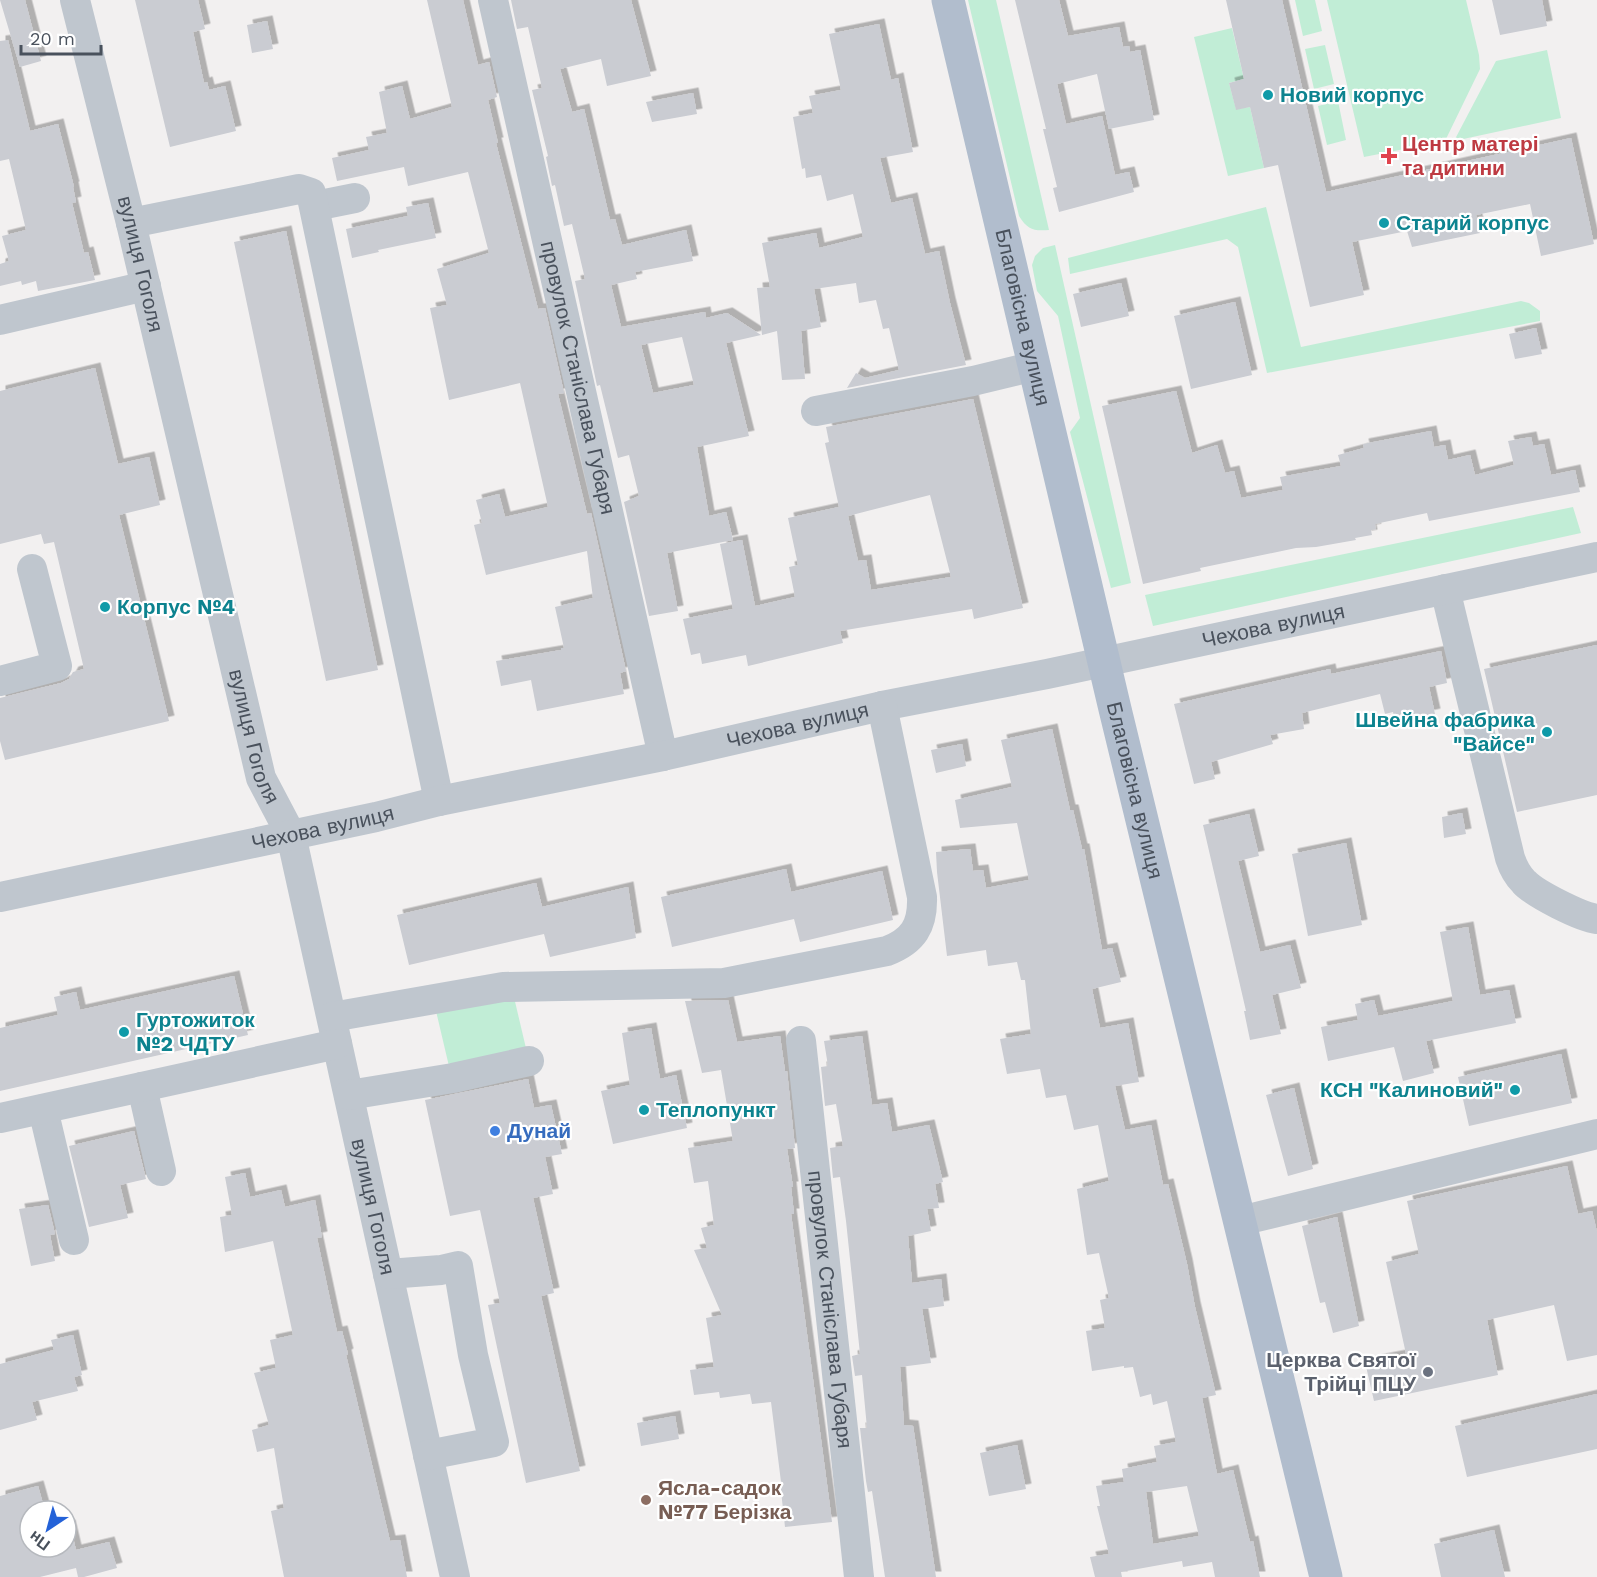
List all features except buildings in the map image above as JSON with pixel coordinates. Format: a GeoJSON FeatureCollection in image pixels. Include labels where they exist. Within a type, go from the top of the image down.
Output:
{"type":"FeatureCollection","features":[{"type":"Feature","properties":{"kind":"main road","name":"Благовісна вулиця"},"geometry":{"type":"LineString","coordinates":[[948,0],[1104,662],[1326,1577]]}},
{"type":"Feature","properties":{"kind":"street","name":"вулиця Гоголя"},"geometry":{"type":"LineString","coordinates":[[75,0],[131,223],[261,778],[291,835],[455,1577]]}},
{"type":"Feature","properties":{"kind":"street","name":"провулок Станіслава Губаря"},"geometry":{"type":"LineString","coordinates":[[493,0],[663,756]]}},
{"type":"Feature","properties":{"kind":"street"},"geometry":{"type":"LineString","coordinates":[[131,223],[299,189],[311,193],[439,801]]}},
{"type":"Feature","properties":{"kind":"street"},"geometry":{"type":"LineString","coordinates":[[315,207],[355,198]]}},
{"type":"Feature","properties":{"kind":"street"},"geometry":{"type":"LineString","coordinates":[[0,320],[146,286]]}},
{"type":"Feature","properties":{"kind":"street"},"geometry":{"type":"LineString","coordinates":[[816,411],[973,381],[1035,366]]}},
{"type":"Feature","properties":{"kind":"street","name":"Чехова вулиця"},"geometry":{"type":"LineString","coordinates":[[0,897],[439,801],[663,756],[882,706],[1104,662],[1597,557]]}},
{"type":"Feature","properties":{"kind":"street"},"geometry":{"type":"LineString","coordinates":[[0,681],[57,666],[32,569]]}},
{"type":"Feature","properties":{"kind":"street"},"geometry":{"type":"LineString","coordinates":[[1445,589],[1515,872],[1525,884],[1538,893],[1580,914],[1597,919]]}},
{"type":"Feature","properties":{"kind":"street"},"geometry":{"type":"LineString","coordinates":[[0,1118],[142,1087],[335,1031],[503,987],[724,983],[887,951],[900,946],[911,937],[919,925],[923,912],[922,897],[882,706]]}},
{"type":"Feature","properties":{"kind":"street","name":"провулок Станіслава Губаря"},"geometry":{"type":"LineString","coordinates":[[801,1041],[859,1577]]}},
{"type":"Feature","properties":{"kind":"street"},"geometry":{"type":"LineString","coordinates":[[349,1095],[453,1078],[529,1061]]}},
{"type":"Feature","properties":{"kind":"street"},"geometry":{"type":"LineString","coordinates":[[142,1087],[161,1171]]}},
{"type":"Feature","properties":{"kind":"street"},"geometry":{"type":"LineString","coordinates":[[43,1109],[74,1240]]}},
{"type":"Feature","properties":{"kind":"street"},"geometry":{"type":"LineString","coordinates":[[1240,1221],[1597,1134]]}},
{"type":"Feature","properties":{"kind":"street"},"geometry":{"type":"LineString","coordinates":[[388,1274],[441,1270],[458,1266],[473,1355],[494,1442],[429,1455]]}},
{"type":"Feature","properties":{"kind":"green space"},"geometry":{"type":"Polygon","coordinates":[[[968,0],[996,0],[1049,230],[1031,229],[1019,216],[968,0]]]}},
{"type":"Feature","properties":{"kind":"green space"},"geometry":{"type":"Polygon","coordinates":[[[1295,0],[1315,0],[1322,31],[1303,36],[1295,0]]]}},
{"type":"Feature","properties":{"kind":"green space"},"geometry":{"type":"Polygon","coordinates":[[[1327,0],[1466,0],[1479,55],[1480,69],[1445,141],[1364,157],[1327,0]]]}},
{"type":"Feature","properties":{"kind":"green space"},"geometry":{"type":"Polygon","coordinates":[[[1232,28],[1244,79],[1229,83],[1236,109],[1250,107],[1264,168],[1228,176],[1194,37],[1232,28]]]}},
{"type":"Feature","properties":{"kind":"green space"},"geometry":{"type":"Polygon","coordinates":[[[1325,45],[1334,84],[1314,89],[1305,49],[1325,45]]]}},
{"type":"Feature","properties":{"kind":"green space"},"geometry":{"type":"Polygon","coordinates":[[[1547,50],[1561,118],[1454,141],[1496,61],[1547,50]]]}},
{"type":"Feature","properties":{"kind":"green space"},"geometry":{"type":"Polygon","coordinates":[[[1338,101],[1346,140],[1327,145],[1318,106],[1338,101]]]}},
{"type":"Feature","properties":{"kind":"green space"},"geometry":{"type":"Polygon","coordinates":[[[1266,207],[1301,347],[1521,301],[1529,303],[1540,311],[1540,321],[1267,373],[1238,247],[1227,239],[1070,274],[1068,258],[1266,207]]]}},
{"type":"Feature","properties":{"kind":"green space"},"geometry":{"type":"Polygon","coordinates":[[[1055,245],[1131,583],[1111,588],[1070,432],[1080,418],[1058,316],[1037,291],[1032,265],[1035,256],[1043,248],[1055,245]]]}},
{"type":"Feature","properties":{"kind":"green space"},"geometry":{"type":"Polygon","coordinates":[[[1573,507],[1581,533],[1153,626],[1145,595],[1573,507]]]}},
{"type":"Feature","properties":{"kind":"green space"},"geometry":{"type":"Polygon","coordinates":[[[513,993],[529,1061],[452,1079],[436,1011],[513,993]]]}},
{"type":"Feature","properties":{"kind":"place","name":"Новий корпус"},"geometry":{"type":"Point","coordinates":[1268,95]}},
{"type":"Feature","properties":{"kind":"place","name":"Центр матері та дитини"},"geometry":{"type":"Point","coordinates":[1389,156]}},
{"type":"Feature","properties":{"kind":"place","name":"Старий корпус"},"geometry":{"type":"Point","coordinates":[1384,223]}},
{"type":"Feature","properties":{"kind":"place","name":"Корпус №4"},"geometry":{"type":"Point","coordinates":[105,607]}},
{"type":"Feature","properties":{"kind":"place","name":"Швейна фабрика \"Вайсе\""},"geometry":{"type":"Point","coordinates":[1547,732]}},
{"type":"Feature","properties":{"kind":"place","name":"Гуртожиток №2 ЧДТУ"},"geometry":{"type":"Point","coordinates":[124,1032]}},
{"type":"Feature","properties":{"kind":"place","name":"КСН \"Калиновий\""},"geometry":{"type":"Point","coordinates":[1515,1090]}},
{"type":"Feature","properties":{"kind":"place","name":"Теплопункт"},"geometry":{"type":"Point","coordinates":[644,1110]}},
{"type":"Feature","properties":{"kind":"place","name":"Дунай"},"geometry":{"type":"Point","coordinates":[495,1131]}},
{"type":"Feature","properties":{"kind":"place","name":"Церква Святої Трійці ПЦУ"},"geometry":{"type":"Point","coordinates":[1428,1372]}},
{"type":"Feature","properties":{"kind":"place","name":"Ясла-садок №77 Берізка"},"geometry":{"type":"Point","coordinates":[646,1500]}}]}
